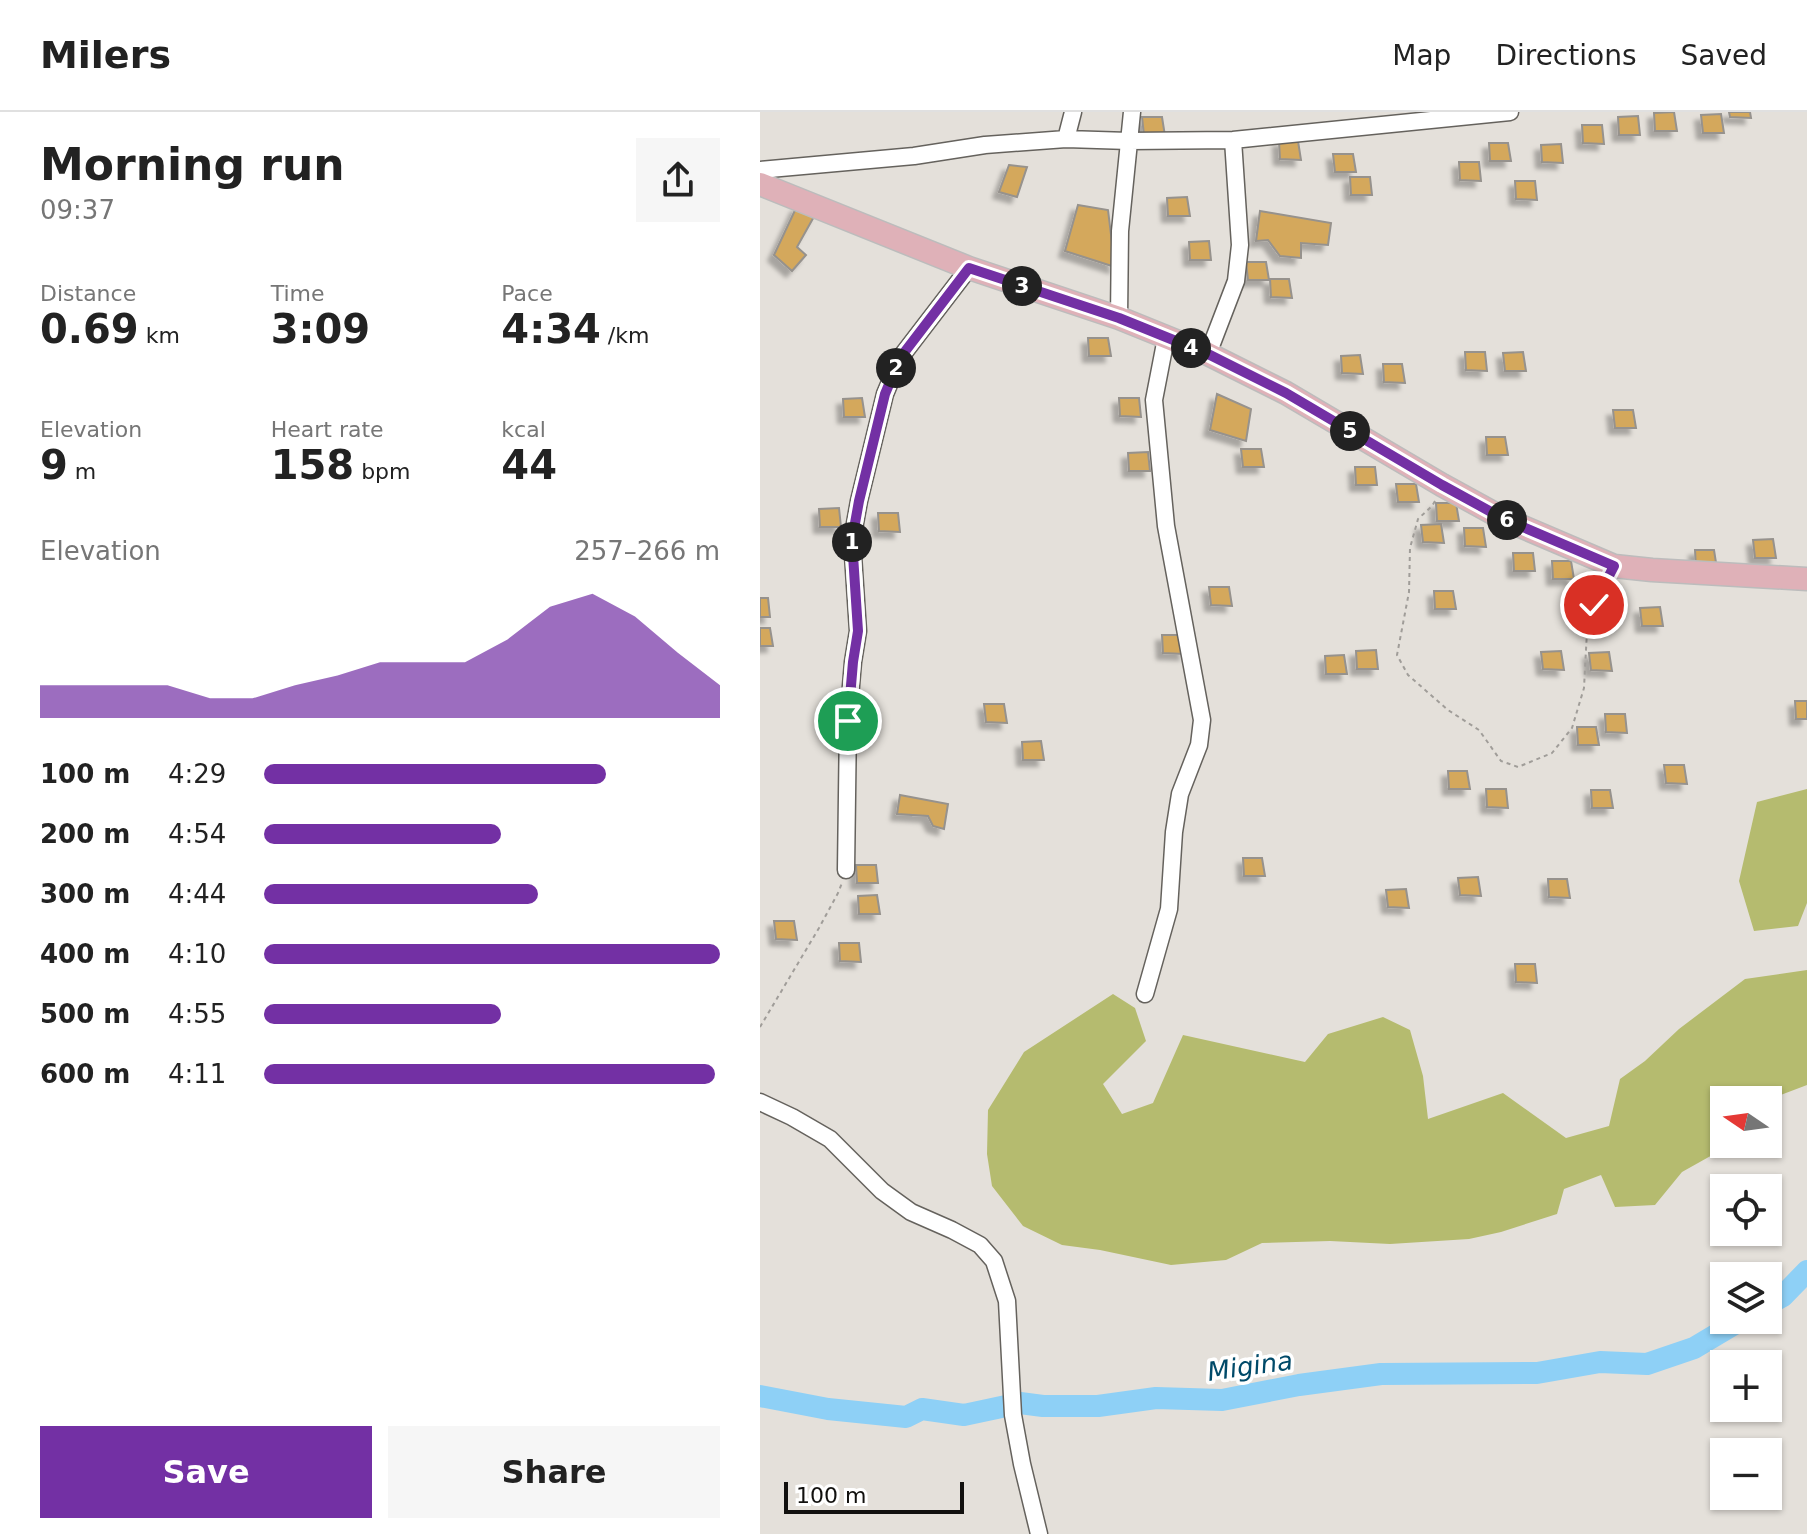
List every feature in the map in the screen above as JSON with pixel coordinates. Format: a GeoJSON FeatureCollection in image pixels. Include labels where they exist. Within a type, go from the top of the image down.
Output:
{"type":"FeatureCollection","features":[{"type":"Feature","properties":{"kind":"main road"},"geometry":{"type":"LineString","coordinates":[[760,184],[969,268],[1119,318],[1208,354],[1286,393],[1504,519],[1614,566],[1807,579]]}},
{"type":"Feature","properties":{"kind":"street"},"geometry":{"type":"LineString","coordinates":[[1066,139],[1073,112]]}},
{"type":"Feature","properties":{"kind":"street"},"geometry":{"type":"LineString","coordinates":[[1119,318],[1120,231],[1132,112]]}},
{"type":"Feature","properties":{"kind":"street"},"geometry":{"type":"LineString","coordinates":[[760,170],[914,156],[985,145],[1066,139],[1233,140],[1510,112]]}},
{"type":"Feature","properties":{"kind":"street"},"geometry":{"type":"LineString","coordinates":[[1208,354],[1227,309],[1238,269],[1240,245],[1233,140]]}},
{"type":"Feature","properties":{"kind":"street"},"geometry":{"type":"LineString","coordinates":[[846,870],[848,721],[858,631],[852,540],[859,501],[885,394],[900,358],[969,268]]}},
{"type":"Feature","properties":{"kind":"street"},"geometry":{"type":"LineString","coordinates":[[1145,994],[1169,909],[1180,794],[1199,745],[1202,720],[1164,510],[1154,400],[1166,338]]}},
{"type":"Feature","properties":{"kind":"street"},"geometry":{"type":"LineString","coordinates":[[760,1102],[830,1139],[891,1198],[911,1212],[980,1245],[994,1261],[1007,1301],[1013,1415],[1039,1534]]}},
{"type":"Feature","properties":{"kind":"path"},"geometry":{"type":"LineString","coordinates":[[1442,485],[1432,506],[1418,519],[1410,548],[1409,592],[1397,655],[1408,675],[1448,710],[1479,730],[1501,761],[1518,767],[1552,753],[1572,728],[1584,688],[1587,631],[1594,605],[1614,566]]}},
{"type":"Feature","properties":{"kind":"path"},"geometry":{"type":"LineString","coordinates":[[760,1027],[838,893],[846,870]]}},
{"type":"Feature","properties":{"kind":"green space"},"geometry":{"type":"Polygon","coordinates":[[[1807,789],[1807,903],[1798,926],[1754,931],[1739,881],[1757,802],[1807,789]]]}},
{"type":"Feature","properties":{"kind":"green space"},"geometry":{"type":"Polygon","coordinates":[[[1807,970],[1807,1085],[1782,1094],[1782,1086],[1710,1086],[1710,1156],[1682,1172],[1655,1205],[1615,1207],[1601,1175],[1564,1189],[1557,1214],[1469,1239],[1390,1244],[1330,1241],[1262,1243],[1226,1260],[1171,1265],[1062,1245],[1023,1226],[992,1186],[987,1154],[988,1110],[1024,1052],[1113,994],[1135,1008],[1146,1041],[1103,1084],[1122,1114],[1153,1103],[1183,1035],[1305,1062],[1328,1034],[1383,1017],[1410,1030],[1423,1076],[1428,1119],[1503,1093],[1566,1138],[1609,1126],[1620,1079],[1745,979],[1807,970]]]}},
{"type":"Feature","properties":{"kind":"building"},"geometry":{"type":"Polygon","coordinates":[[[1674,112],[1677,131],[1655,131],[1654,113],[1674,112]]]}},
{"type":"Feature","properties":{"kind":"building"},"geometry":{"type":"Polygon","coordinates":[[[1729,112],[1750,112],[1751,118],[1730,117],[1729,112]]]}},
{"type":"Feature","properties":{"kind":"building"},"geometry":{"type":"Polygon","coordinates":[[[1721,114],[1724,133],[1703,133],[1701,115],[1721,114]]]}},
{"type":"Feature","properties":{"kind":"building"},"geometry":{"type":"Polygon","coordinates":[[[1638,116],[1640,135],[1619,135],[1618,117],[1638,116]]]}},
{"type":"Feature","properties":{"kind":"building"},"geometry":{"type":"Polygon","coordinates":[[[1142,117],[1162,117],[1165,136],[1144,135],[1142,117]]]}},
{"type":"Feature","properties":{"kind":"building"},"geometry":{"type":"Polygon","coordinates":[[[1582,125],[1602,125],[1604,144],[1583,143],[1582,125]]]}},
{"type":"Feature","properties":{"kind":"building"},"geometry":{"type":"Polygon","coordinates":[[[1279,141],[1298,141],[1301,160],[1280,159],[1279,141]]]}},
{"type":"Feature","properties":{"kind":"building"},"geometry":{"type":"Polygon","coordinates":[[[1489,143],[1508,143],[1511,161],[1490,161],[1489,143]]]}},
{"type":"Feature","properties":{"kind":"building"},"geometry":{"type":"Polygon","coordinates":[[[1561,144],[1563,163],[1542,162],[1541,145],[1561,144]]]}},
{"type":"Feature","properties":{"kind":"building"},"geometry":{"type":"Polygon","coordinates":[[[1333,154],[1353,154],[1356,172],[1335,172],[1333,154]]]}},
{"type":"Feature","properties":{"kind":"building"},"geometry":{"type":"Polygon","coordinates":[[[1459,162],[1479,162],[1481,181],[1460,180],[1459,162]]]}},
{"type":"Feature","properties":{"kind":"building"},"geometry":{"type":"Polygon","coordinates":[[[1009,165],[1027,167],[1017,197],[999,192],[1009,165]]]}},
{"type":"Feature","properties":{"kind":"building"},"geometry":{"type":"Polygon","coordinates":[[[1350,177],[1370,177],[1372,195],[1351,195],[1350,177]]]}},
{"type":"Feature","properties":{"kind":"building"},"geometry":{"type":"Polygon","coordinates":[[[1515,181],[1535,181],[1537,200],[1516,199],[1515,181]]]}},
{"type":"Feature","properties":{"kind":"building"},"geometry":{"type":"Polygon","coordinates":[[[1187,197],[1190,216],[1168,216],[1167,198],[1187,197]]]}},
{"type":"Feature","properties":{"kind":"building"},"geometry":{"type":"Polygon","coordinates":[[[1078,205],[1108,210],[1115,267],[1065,251],[1078,205]]]}},
{"type":"Feature","properties":{"kind":"building"},"geometry":{"type":"Polygon","coordinates":[[[797,206],[816,213],[797,247],[806,255],[792,271],[774,255],[797,206]]]}},
{"type":"Feature","properties":{"kind":"building"},"geometry":{"type":"Polygon","coordinates":[[[1260,211],[1331,223],[1328,245],[1301,243],[1301,258],[1280,256],[1268,240],[1256,241],[1260,211]]]}},
{"type":"Feature","properties":{"kind":"building"},"geometry":{"type":"Polygon","coordinates":[[[1209,241],[1211,260],[1190,260],[1189,242],[1209,241]]]}},
{"type":"Feature","properties":{"kind":"building"},"geometry":{"type":"Polygon","coordinates":[[[1246,262],[1266,262],[1269,280],[1248,280],[1246,262]]]}},
{"type":"Feature","properties":{"kind":"building"},"geometry":{"type":"Polygon","coordinates":[[[1270,279],[1289,279],[1292,298],[1271,297],[1270,279]]]}},
{"type":"Feature","properties":{"kind":"building"},"geometry":{"type":"Polygon","coordinates":[[[1088,338],[1108,338],[1111,356],[1089,356],[1088,338]]]}},
{"type":"Feature","properties":{"kind":"building"},"geometry":{"type":"Polygon","coordinates":[[[1465,352],[1485,352],[1487,371],[1466,370],[1465,352]]]}},
{"type":"Feature","properties":{"kind":"building"},"geometry":{"type":"Polygon","coordinates":[[[1523,352],[1526,371],[1505,371],[1503,353],[1523,352]]]}},
{"type":"Feature","properties":{"kind":"building"},"geometry":{"type":"Polygon","coordinates":[[[1360,355],[1363,374],[1342,373],[1341,356],[1360,355]]]}},
{"type":"Feature","properties":{"kind":"building"},"geometry":{"type":"Polygon","coordinates":[[[1383,364],[1402,364],[1405,383],[1384,382],[1383,364]]]}},
{"type":"Feature","properties":{"kind":"building"},"geometry":{"type":"Polygon","coordinates":[[[1217,394],[1251,409],[1246,441],[1210,430],[1217,394]]]}},
{"type":"Feature","properties":{"kind":"building"},"geometry":{"type":"Polygon","coordinates":[[[862,398],[865,417],[844,417],[843,399],[862,398]]]}},
{"type":"Feature","properties":{"kind":"building"},"geometry":{"type":"Polygon","coordinates":[[[1119,398],[1139,398],[1141,417],[1120,416],[1119,398]]]}},
{"type":"Feature","properties":{"kind":"building"},"geometry":{"type":"Polygon","coordinates":[[[1613,410],[1633,410],[1636,428],[1615,428],[1613,410]]]}},
{"type":"Feature","properties":{"kind":"building"},"geometry":{"type":"Polygon","coordinates":[[[1486,437],[1505,437],[1508,455],[1487,455],[1486,437]]]}},
{"type":"Feature","properties":{"kind":"building"},"geometry":{"type":"Polygon","coordinates":[[[1241,449],[1261,449],[1264,467],[1243,467],[1241,449]]]}},
{"type":"Feature","properties":{"kind":"building"},"geometry":{"type":"Polygon","coordinates":[[[1148,452],[1150,471],[1129,471],[1128,453],[1148,452]]]}},
{"type":"Feature","properties":{"kind":"building"},"geometry":{"type":"Polygon","coordinates":[[[1355,467],[1375,467],[1377,485],[1356,485],[1355,467]]]}},
{"type":"Feature","properties":{"kind":"building"},"geometry":{"type":"Polygon","coordinates":[[[1396,484],[1416,484],[1419,502],[1398,502],[1396,484]]]}},
{"type":"Feature","properties":{"kind":"building"},"geometry":{"type":"Polygon","coordinates":[[[1436,503],[1456,503],[1459,521],[1437,521],[1436,503]]]}},
{"type":"Feature","properties":{"kind":"building"},"geometry":{"type":"Polygon","coordinates":[[[839,508],[841,527],[820,527],[819,509],[839,508]]]}},
{"type":"Feature","properties":{"kind":"building"},"geometry":{"type":"Polygon","coordinates":[[[878,513],[898,513],[900,532],[879,531],[878,513]]]}},
{"type":"Feature","properties":{"kind":"building"},"geometry":{"type":"Polygon","coordinates":[[[1441,524],[1444,543],[1423,542],[1421,525],[1441,524]]]}},
{"type":"Feature","properties":{"kind":"building"},"geometry":{"type":"Polygon","coordinates":[[[1464,528],[1483,528],[1486,547],[1465,546],[1464,528]]]}},
{"type":"Feature","properties":{"kind":"building"},"geometry":{"type":"Polygon","coordinates":[[[1773,539],[1776,558],[1755,558],[1753,540],[1773,539]]]}},
{"type":"Feature","properties":{"kind":"building"},"geometry":{"type":"Polygon","coordinates":[[[1695,550],[1714,550],[1717,569],[1696,568],[1695,550]]]}},
{"type":"Feature","properties":{"kind":"building"},"geometry":{"type":"Polygon","coordinates":[[[1513,553],[1533,553],[1535,571],[1514,571],[1513,553]]]}},
{"type":"Feature","properties":{"kind":"building"},"geometry":{"type":"Polygon","coordinates":[[[1552,561],[1571,561],[1574,579],[1553,579],[1552,561]]]}},
{"type":"Feature","properties":{"kind":"building"},"geometry":{"type":"Polygon","coordinates":[[[1209,587],[1229,587],[1232,606],[1211,605],[1209,587]]]}},
{"type":"Feature","properties":{"kind":"building"},"geometry":{"type":"Polygon","coordinates":[[[1434,591],[1453,591],[1456,609],[1435,609],[1434,591]]]}},
{"type":"Feature","properties":{"kind":"building"},"geometry":{"type":"Polygon","coordinates":[[[760,598],[768,598],[770,617],[760,617],[760,598]]]}},
{"type":"Feature","properties":{"kind":"building"},"geometry":{"type":"Polygon","coordinates":[[[1660,607],[1663,626],[1642,626],[1640,608],[1660,607]]]}},
{"type":"Feature","properties":{"kind":"building"},"geometry":{"type":"Polygon","coordinates":[[[760,628],[770,628],[773,646],[760,646],[760,628]]]}},
{"type":"Feature","properties":{"kind":"building"},"geometry":{"type":"Polygon","coordinates":[[[1162,635],[1182,635],[1185,654],[1163,653],[1162,635]]]}},
{"type":"Feature","properties":{"kind":"building"},"geometry":{"type":"Polygon","coordinates":[[[1376,650],[1378,669],[1357,669],[1356,651],[1376,650]]]}},
{"type":"Feature","properties":{"kind":"building"},"geometry":{"type":"Polygon","coordinates":[[[1561,651],[1564,670],[1543,669],[1541,652],[1561,651]]]}},
{"type":"Feature","properties":{"kind":"building"},"geometry":{"type":"Polygon","coordinates":[[[1609,652],[1612,671],[1591,670],[1589,653],[1609,652]]]}},
{"type":"Feature","properties":{"kind":"building"},"geometry":{"type":"Polygon","coordinates":[[[1344,655],[1347,674],[1326,674],[1325,656],[1344,655]]]}},
{"type":"Feature","properties":{"kind":"building"},"geometry":{"type":"Polygon","coordinates":[[[1795,701],[1807,701],[1807,719],[1796,719],[1795,701]]]}},
{"type":"Feature","properties":{"kind":"building"},"geometry":{"type":"Polygon","coordinates":[[[984,704],[1004,704],[1007,723],[986,722],[984,704]]]}},
{"type":"Feature","properties":{"kind":"building"},"geometry":{"type":"Polygon","coordinates":[[[1605,714],[1625,714],[1627,733],[1606,732],[1605,714]]]}},
{"type":"Feature","properties":{"kind":"building"},"geometry":{"type":"Polygon","coordinates":[[[1577,727],[1596,727],[1599,745],[1578,745],[1577,727]]]}},
{"type":"Feature","properties":{"kind":"building"},"geometry":{"type":"Polygon","coordinates":[[[1041,741],[1044,760],[1023,760],[1022,742],[1041,741]]]}},
{"type":"Feature","properties":{"kind":"building"},"geometry":{"type":"Polygon","coordinates":[[[1664,765],[1684,765],[1687,784],[1666,783],[1664,765]]]}},
{"type":"Feature","properties":{"kind":"building"},"geometry":{"type":"Polygon","coordinates":[[[1448,771],[1467,771],[1470,789],[1449,789],[1448,771]]]}},
{"type":"Feature","properties":{"kind":"building"},"geometry":{"type":"Polygon","coordinates":[[[1486,789],[1506,789],[1508,808],[1487,807],[1486,789]]]}},
{"type":"Feature","properties":{"kind":"building"},"geometry":{"type":"Polygon","coordinates":[[[1591,790],[1610,790],[1613,808],[1592,808],[1591,790]]]}},
{"type":"Feature","properties":{"kind":"building"},"geometry":{"type":"Polygon","coordinates":[[[900,795],[948,804],[944,829],[933,826],[928,816],[897,814],[900,795]]]}},
{"type":"Feature","properties":{"kind":"building"},"geometry":{"type":"Polygon","coordinates":[[[1243,858],[1262,858],[1265,876],[1244,876],[1243,858]]]}},
{"type":"Feature","properties":{"kind":"building"},"geometry":{"type":"Polygon","coordinates":[[[856,865],[876,865],[878,883],[857,883],[856,865]]]}},
{"type":"Feature","properties":{"kind":"building"},"geometry":{"type":"Polygon","coordinates":[[[1478,877],[1481,896],[1460,895],[1458,878],[1478,877]]]}},
{"type":"Feature","properties":{"kind":"building"},"geometry":{"type":"Polygon","coordinates":[[[1548,879],[1567,879],[1570,898],[1549,897],[1548,879]]]}},
{"type":"Feature","properties":{"kind":"building"},"geometry":{"type":"Polygon","coordinates":[[[1406,889],[1409,908],[1388,907],[1386,890],[1406,889]]]}},
{"type":"Feature","properties":{"kind":"building"},"geometry":{"type":"Polygon","coordinates":[[[877,895],[880,914],[859,914],[858,896],[877,895]]]}},
{"type":"Feature","properties":{"kind":"building"},"geometry":{"type":"Polygon","coordinates":[[[774,921],[794,921],[797,940],[776,939],[774,921]]]}},
{"type":"Feature","properties":{"kind":"building"},"geometry":{"type":"Polygon","coordinates":[[[839,943],[859,943],[861,962],[840,961],[839,943]]]}},
{"type":"Feature","properties":{"kind":"building"},"geometry":{"type":"Polygon","coordinates":[[[1515,964],[1535,964],[1537,983],[1516,982],[1515,964]]]}},
{"type":"Feature","properties":{"kind":"waterway","name":"Migina"},"geometry":{"type":"LineString","coordinates":[[1782,1297],[1807,1271]]}},
{"type":"Feature","properties":{"kind":"waterway","name":"Migina"},"geometry":{"type":"LineString","coordinates":[[760,1396],[828,1409],[906,1417],[922,1409],[964,1415],[1020,1403],[1098,1406],[1156,1398],[1222,1400],[1381,1374],[1537,1373],[1600,1362],[1647,1364],[1694,1348],[1718,1334]]}},
{"type":"Feature","properties":{"kind":"route"},"geometry":{"type":"LineString","coordinates":[[848,721],[858,631],[852,540],[885,394],[900,358],[969,268],[1119,318],[1208,354],[1286,393],[1504,519],[1614,566],[1594,605]]}}]}
